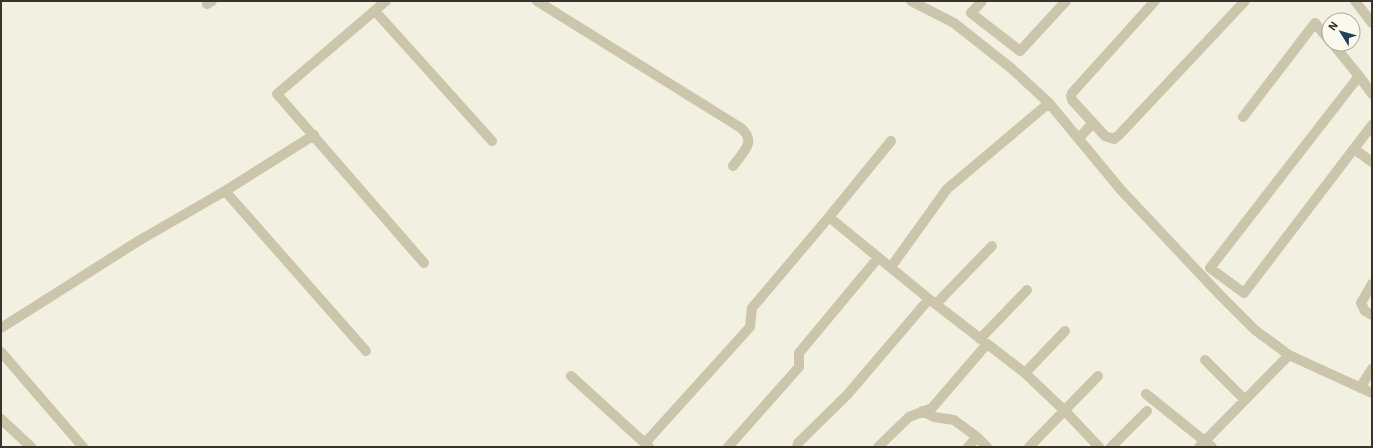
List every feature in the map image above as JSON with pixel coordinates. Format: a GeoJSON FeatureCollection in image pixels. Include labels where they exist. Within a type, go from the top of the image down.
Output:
{"type":"FeatureCollection","features":[{"type":"Feature","properties":{"kind":"street"},"geometry":{"type":"LineString","coordinates":[[386,1],[277,94],[424,263]]}},
{"type":"Feature","properties":{"kind":"street"},"geometry":{"type":"LineString","coordinates":[[537,1],[644,70],[672,85],[741,128],[749,137],[749,143],[733,166]]}},
{"type":"Feature","properties":{"kind":"street"},"geometry":{"type":"LineString","coordinates":[[910,1],[954,23],[985,46],[1049,103],[1121,190],[1220,295],[1256,330],[1289,355],[1372,394]]}},
{"type":"Feature","properties":{"kind":"street"},"geometry":{"type":"LineString","coordinates":[[982,1],[972,13],[1020,51],[1066,1]]}},
{"type":"Feature","properties":{"kind":"street"},"geometry":{"type":"LineString","coordinates":[[1154,1],[1072,93],[1071,96],[1072,100],[1105,136],[1110,138],[1114,139],[1119,135],[1245,1]]}},
{"type":"Feature","properties":{"kind":"street"},"geometry":{"type":"LineString","coordinates":[[1355,1],[1372,23]]}},
{"type":"Feature","properties":{"kind":"street"},"geometry":{"type":"LineString","coordinates":[[375,11],[492,141]]}},
{"type":"Feature","properties":{"kind":"street"},"geometry":{"type":"LineString","coordinates":[[1243,117],[1315,23],[1321,30]]}},
{"type":"Feature","properties":{"kind":"street"},"geometry":{"type":"LineString","coordinates":[[985,46],[996,32]]}},
{"type":"Feature","properties":{"kind":"street"},"geometry":{"type":"LineString","coordinates":[[1340,52],[1372,94]]}},
{"type":"Feature","properties":{"kind":"street"},"geometry":{"type":"LineString","coordinates":[[1359,76],[1210,268],[1244,293],[1372,125]]}},
{"type":"Feature","properties":{"kind":"street"},"geometry":{"type":"LineString","coordinates":[[891,267],[947,189],[1049,103]]}},
{"type":"Feature","properties":{"kind":"street"},"geometry":{"type":"LineString","coordinates":[[1079,138],[1093,123]]}},
{"type":"Feature","properties":{"kind":"street"},"geometry":{"type":"LineString","coordinates":[[1,328],[140,240],[225,191],[314,135]]}},
{"type":"Feature","properties":{"kind":"street"},"geometry":{"type":"LineString","coordinates":[[571,376],[647,445],[750,327],[752,308],[891,141]]}},
{"type":"Feature","properties":{"kind":"street"},"geometry":{"type":"LineString","coordinates":[[1354,149],[1372,162]]}},
{"type":"Feature","properties":{"kind":"street"},"geometry":{"type":"LineString","coordinates":[[225,191],[366,351]]}},
{"type":"Feature","properties":{"kind":"street"},"geometry":{"type":"LineString","coordinates":[[829,217],[878,258],[1025,373],[1065,411],[1099,447]]}},
{"type":"Feature","properties":{"kind":"street"},"geometry":{"type":"LineString","coordinates":[[797,447],[798,442],[847,395],[933,301],[992,246]]}},
{"type":"Feature","properties":{"kind":"street"},"geometry":{"type":"LineString","coordinates":[[728,447],[799,367],[799,353],[878,258]]}},
{"type":"Feature","properties":{"kind":"street"},"geometry":{"type":"LineString","coordinates":[[1220,295],[1230,282]]}},
{"type":"Feature","properties":{"kind":"street"},"geometry":{"type":"LineString","coordinates":[[1372,284],[1361,303],[1365,311],[1372,315]]}},
{"type":"Feature","properties":{"kind":"street"},"geometry":{"type":"LineString","coordinates":[[878,447],[909,417],[932,408],[984,341],[1027,290]]}},
{"type":"Feature","properties":{"kind":"street"},"geometry":{"type":"LineString","coordinates":[[1025,373],[1065,331]]}},
{"type":"Feature","properties":{"kind":"street"},"geometry":{"type":"LineString","coordinates":[[1,352],[83,447]]}},
{"type":"Feature","properties":{"kind":"street"},"geometry":{"type":"LineString","coordinates":[[1146,394],[1205,445],[1245,400],[1289,355]]}},
{"type":"Feature","properties":{"kind":"street"},"geometry":{"type":"LineString","coordinates":[[1205,360],[1245,400]]}},
{"type":"Feature","properties":{"kind":"street"},"geometry":{"type":"LineString","coordinates":[[1360,388],[1372,369]]}},
{"type":"Feature","properties":{"kind":"street"},"geometry":{"type":"LineString","coordinates":[[1029,447],[1098,376]]}},
{"type":"Feature","properties":{"kind":"street"},"geometry":{"type":"LineString","coordinates":[[922,411],[934,417],[954,420],[977,437],[987,447]]}},
{"type":"Feature","properties":{"kind":"street"},"geometry":{"type":"LineString","coordinates":[[1111,447],[1147,411]]}},
{"type":"Feature","properties":{"kind":"street"},"geometry":{"type":"LineString","coordinates":[[1,419],[31,447]]}},
{"type":"Feature","properties":{"kind":"street"},"geometry":{"type":"LineString","coordinates":[[968,447],[977,437]]}}]}
